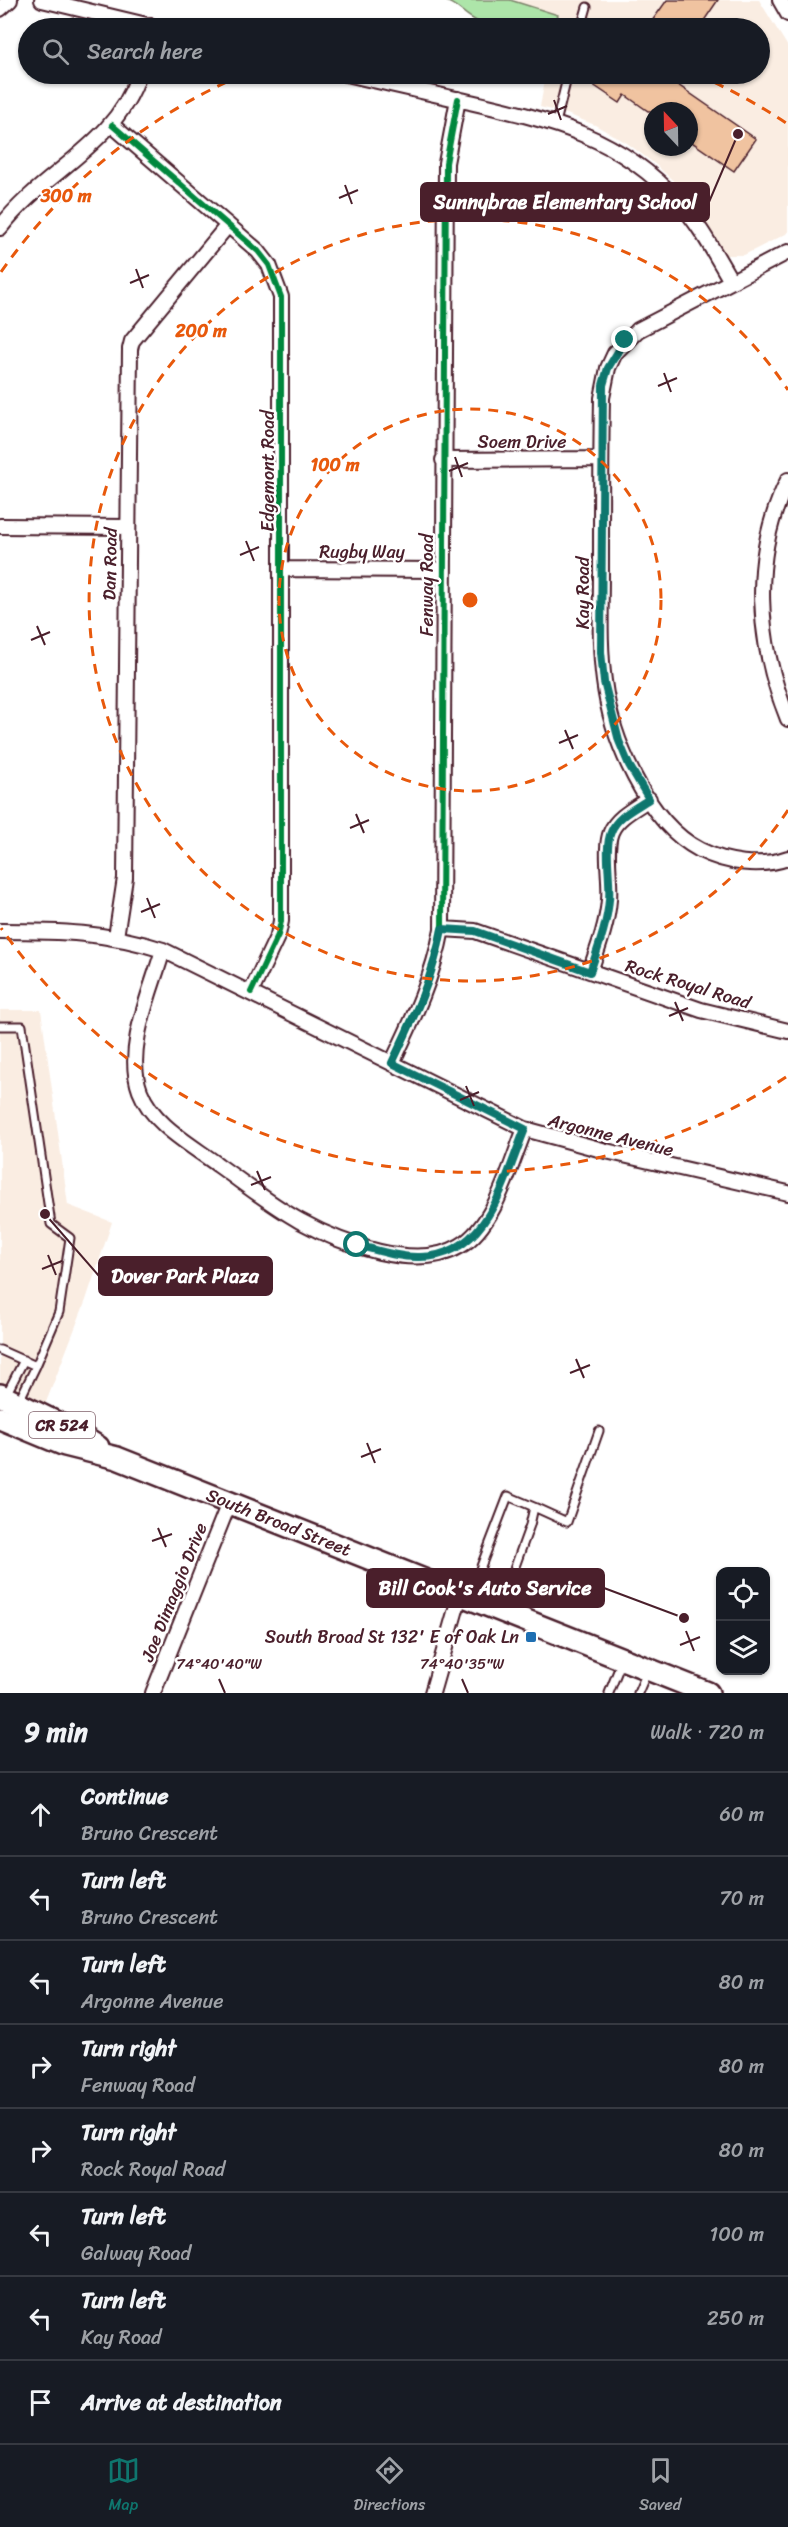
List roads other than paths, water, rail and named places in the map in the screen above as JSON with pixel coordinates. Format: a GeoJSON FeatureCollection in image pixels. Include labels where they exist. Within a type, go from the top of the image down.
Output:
{"type":"FeatureCollection","features":[{"type":"Feature","properties":{"kind":"main road","name":"South Broad Street"},"geometry":{"type":"LineString","coordinates":[[6,1401],[71,1430],[117,1458]]}},
{"type":"Feature","properties":{"kind":"main road","name":"South Broad Street"},"geometry":{"type":"LineString","coordinates":[[0,1418],[64,1445],[117,1458],[697,1691]]}},
{"type":"Feature","properties":{"kind":"street"},"geometry":{"type":"LineString","coordinates":[[0,9],[10,0]]}},
{"type":"Feature","properties":{"kind":"street"},"geometry":{"type":"LineString","coordinates":[[42,0],[115,18]]}},
{"type":"Feature","properties":{"kind":"street"},"geometry":{"type":"LineString","coordinates":[[780,0],[788,14]]}},
{"type":"Feature","properties":{"kind":"street"},"geometry":{"type":"LineString","coordinates":[[0,228],[27,198],[101,137],[124,108],[135,84]]}},
{"type":"Feature","properties":{"kind":"street"},"geometry":{"type":"LineString","coordinates":[[391,84],[556,123],[590,136],[616,150],[659,182],[698,225],[731,281]]}},
{"type":"Feature","properties":{"kind":"street","name":"Fenway Road"},"geometry":{"type":"LineString","coordinates":[[392,1063],[429,983],[442,929],[442,570],[446,163],[458,99]]}},
{"type":"Feature","properties":{"kind":"street","name":"Edgemont Road"},"geometry":{"type":"LineString","coordinates":[[112,125],[258,251],[269,265],[281,297],[281,921],[278,935],[251,992]]}},
{"type":"Feature","properties":{"kind":"street","name":"Dan Road"},"geometry":{"type":"LineString","coordinates":[[116,937],[125,878],[130,349],[132,341],[228,225]]}},
{"type":"Feature","properties":{"kind":"street","name":"Kay Road"},"geometry":{"type":"LineString","coordinates":[[788,252],[638,330],[615,352],[603,385],[601,459],[601,652],[604,682],[619,741],[629,765],[649,799],[679,836],[710,855],[747,863],[764,863],[788,858]]}},
{"type":"Feature","properties":{"kind":"street","name":"Soem Drive"},"geometry":{"type":"LineString","coordinates":[[443,460],[601,459]]}},
{"type":"Feature","properties":{"kind":"street"},"geometry":{"type":"LineString","coordinates":[[788,480],[773,520],[765,553],[762,612],[770,670],[788,719]]}},
{"type":"Feature","properties":{"kind":"street"},"geometry":{"type":"LineString","coordinates":[[0,526],[128,527]]}},
{"type":"Feature","properties":{"kind":"street","name":"Rugby Way"},"geometry":{"type":"LineString","coordinates":[[282,570],[442,570]]}},
{"type":"Feature","properties":{"kind":"street"},"geometry":{"type":"LineString","coordinates":[[590,972],[605,926],[609,903],[611,879],[608,843],[610,832],[621,818],[649,799]]}},
{"type":"Feature","properties":{"kind":"street","name":"Rock Royal Road"},"geometry":{"type":"LineString","coordinates":[[442,929],[475,931],[701,1010],[788,1031]]}},
{"type":"Feature","properties":{"kind":"street","name":"Argonne Avenue"},"geometry":{"type":"LineString","coordinates":[[0,931],[66,931],[116,937],[164,950],[525,1129],[606,1151],[788,1194]]}},
{"type":"Feature","properties":{"kind":"street"},"geometry":{"type":"LineString","coordinates":[[164,950],[136,1042],[135,1075],[144,1098],[156,1118],[168,1129],[278,1208],[302,1222],[339,1239],[388,1253],[417,1257],[450,1252],[462,1245],[483,1225],[525,1129]]}},
{"type":"Feature","properties":{"kind":"street","name":"Joe Dimaggio Drive"},"geometry":{"type":"LineString","coordinates":[[153,1693],[229,1503]]}},
{"type":"Feature","properties":{"kind":"street"},"geometry":{"type":"LineString","coordinates":[[432,1693],[464,1597]]}},
{"type":"Feature","properties":{"kind":"lane"},"geometry":{"type":"LineString","coordinates":[[584,18],[587,7]]}},
{"type":"Feature","properties":{"kind":"lane"},"geometry":{"type":"LineString","coordinates":[[556,123],[566,84]]}},
{"type":"Feature","properties":{"kind":"lane"},"geometry":{"type":"LineString","coordinates":[[0,1026],[22,1026],[51,1224],[70,1238],[59,1312],[36,1366],[6,1401]]}},
{"type":"Feature","properties":{"kind":"lane"},"geometry":{"type":"LineString","coordinates":[[0,1350],[36,1366]]}},
{"type":"Feature","properties":{"kind":"lane"},"geometry":{"type":"LineString","coordinates":[[6,1401],[24,1360]]}},
{"type":"Feature","properties":{"kind":"lane"},"geometry":{"type":"LineString","coordinates":[[464,1597],[508,1496],[567,1522],[599,1431]]}},
{"type":"Feature","properties":{"kind":"lane"},"geometry":{"type":"LineString","coordinates":[[500,1611],[534,1507]]}},
{"type":"Feature","properties":{"kind":"lane"},"geometry":{"type":"LineString","coordinates":[[609,1693],[622,1660]]}},
{"type":"Feature","properties":{"kind":"lane"},"geometry":{"type":"LineString","coordinates":[[638,1693],[648,1670]]}},
{"type":"Feature","properties":{"kind":"place","name":"Sunnybrae Elementary School"},"geometry":{"type":"Point","coordinates":[738,134]}},
{"type":"Feature","properties":{"kind":"place","name":"Dover Park Plaza"},"geometry":{"type":"Point","coordinates":[45,1214]}},
{"type":"Feature","properties":{"kind":"place","name":"Bill Cook's Auto Service"},"geometry":{"type":"Point","coordinates":[684,1618]}},
{"type":"Feature","properties":{"kind":"place","name":"South Broad St 132' E of Oak Ln"},"geometry":{"type":"Point","coordinates":[531,1637]}}]}
